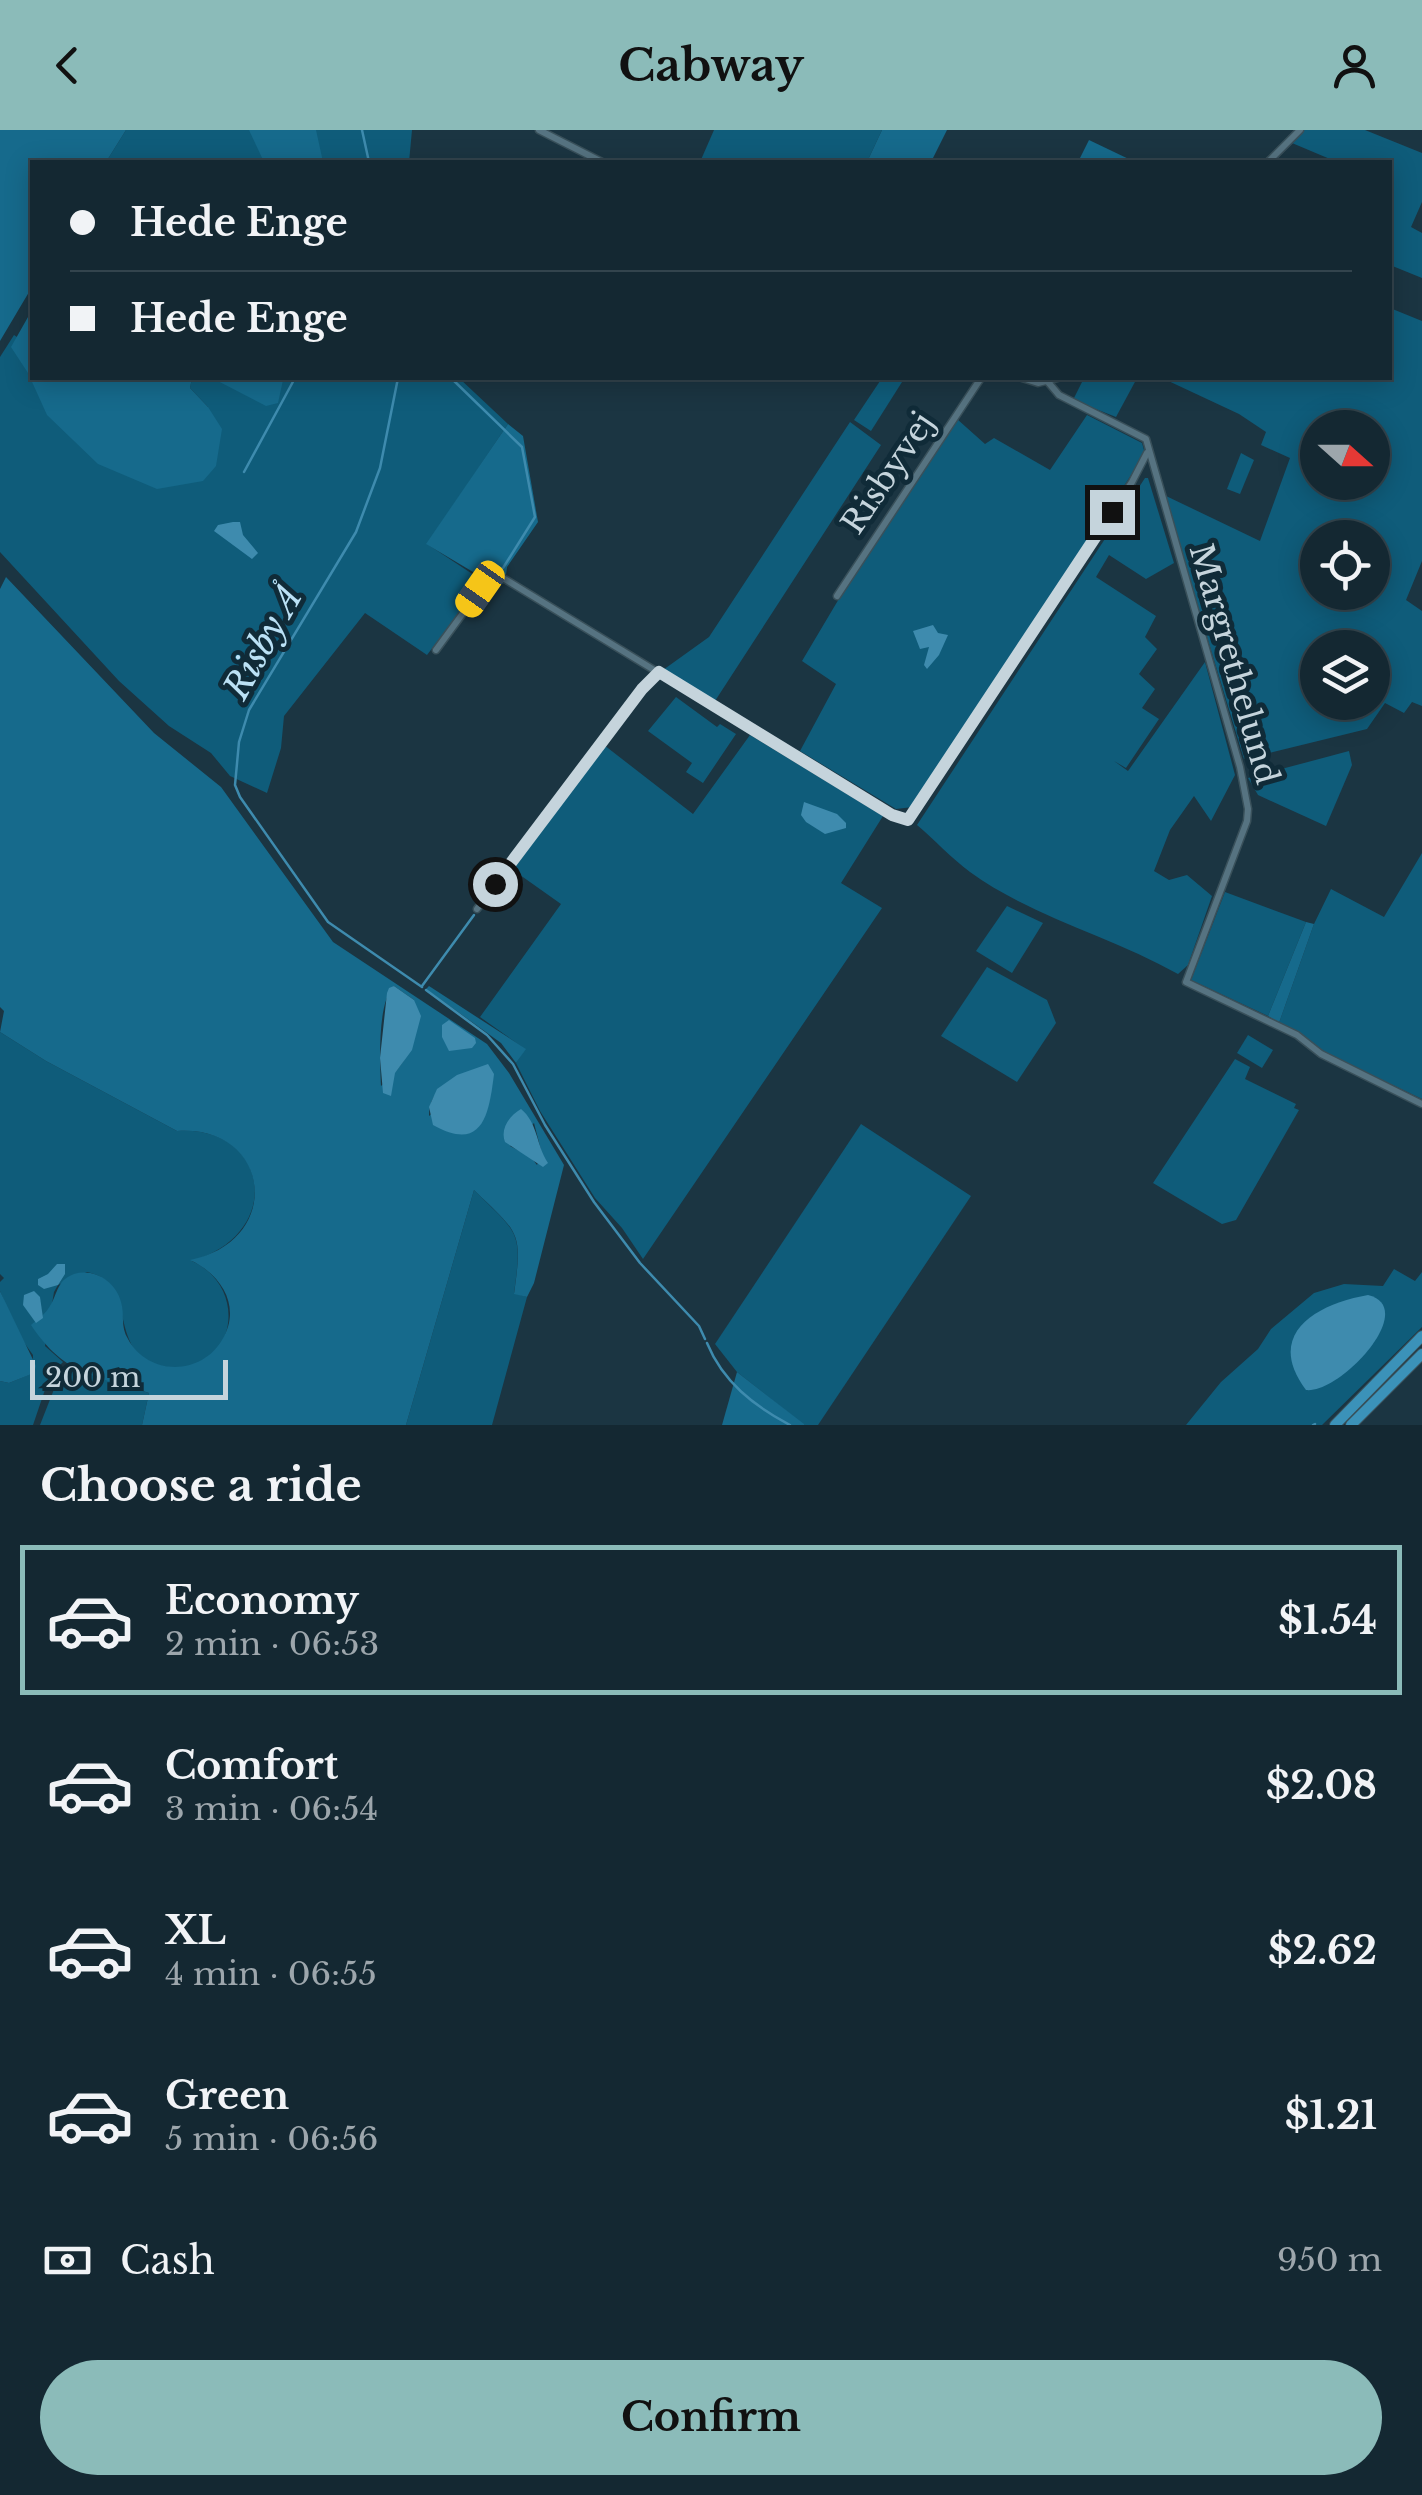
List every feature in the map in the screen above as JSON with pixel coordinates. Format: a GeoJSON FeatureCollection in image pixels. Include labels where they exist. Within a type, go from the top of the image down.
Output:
{"type":"FeatureCollection","features":[{"type":"Feature","properties":{"kind":"highway"},"geometry":{"type":"LineString","coordinates":[[1335,1425],[1422,1336]]}},
{"type":"Feature","properties":{"kind":"highway"},"geometry":{"type":"LineString","coordinates":[[1351,1425],[1422,1354]]}},
{"type":"Feature","properties":{"kind":"street"},"geometry":{"type":"LineString","coordinates":[[539,130],[598,160]]}},
{"type":"Feature","properties":{"kind":"street"},"geometry":{"type":"LineString","coordinates":[[1270,160],[1300,130]]}},
{"type":"Feature","properties":{"kind":"street","name":"Risbyvej"},"geometry":{"type":"LineString","coordinates":[[837,596],[981,380]]}},
{"type":"Feature","properties":{"kind":"street"},"geometry":{"type":"LineString","coordinates":[[1035,380],[1053,380]]}},
{"type":"Feature","properties":{"kind":"street"},"geometry":{"type":"LineString","coordinates":[[436,650],[491,575],[503,578],[892,815],[908,820],[1132,482],[1147,453],[1146,440],[1059,395],[1048,382]]}},
{"type":"Feature","properties":{"kind":"street","name":"Margrethelund"},"geometry":{"type":"LineString","coordinates":[[1147,453],[1209,659],[1248,809],[1248,822],[1186,982],[1297,1035],[1321,1054],[1422,1104]]}},
{"type":"Feature","properties":{"kind":"street"},"geometry":{"type":"LineString","coordinates":[[477,909],[642,689],[659,672]]}},
{"type":"Feature","properties":{"kind":"shaded area"},"geometry":{"type":"Polygon","coordinates":[[[0,130],[126,130],[107,160],[30,160],[30,290],[0,341],[0,130]]]}},
{"type":"Feature","properties":{"kind":"shaded area"},"geometry":{"type":"Polygon","coordinates":[[[126,130],[412,130],[409,160],[107,160],[126,130]]]}},
{"type":"Feature","properties":{"kind":"shaded area"},"geometry":{"type":"Polygon","coordinates":[[[249,130],[316,130],[323,160],[263,160],[249,130]]]}},
{"type":"Feature","properties":{"kind":"shaded area"},"geometry":{"type":"Polygon","coordinates":[[[714,130],[882,130],[868,160],[701,160],[714,130]]]}},
{"type":"Feature","properties":{"kind":"shaded area"},"geometry":{"type":"Polygon","coordinates":[[[882,130],[947,130],[932,160],[868,160],[882,130]]]}},
{"type":"Feature","properties":{"kind":"shaded area"},"geometry":{"type":"Polygon","coordinates":[[[1304,130],[1365,130],[1422,153],[1422,202],[1411,227],[1422,233],[1422,278],[1392,266],[1392,160],[1332,160],[1292,143],[1304,130]]]}},
{"type":"Feature","properties":{"kind":"shaded area"},"geometry":{"type":"Polygon","coordinates":[[[1089,140],[1131,160],[1079,160],[1089,140]]]}},
{"type":"Feature","properties":{"kind":"shaded area"},"geometry":{"type":"Polygon","coordinates":[[[1392,309],[1422,321],[1422,561],[1406,600],[1422,611],[1422,706],[1412,702],[1404,713],[1390,706],[1390,630],[1300,630],[1300,720],[1373,720],[1367,729],[1244,759],[1164,495],[1260,541],[1290,458],[1261,445],[1266,432],[1239,414],[1166,380],[1392,380],[1392,309]]]}},
{"type":"Feature","properties":{"kind":"shaded area"},"geometry":{"type":"Polygon","coordinates":[[[30,314],[30,377],[11,347],[30,314]]]}},
{"type":"Feature","properties":{"kind":"shaded area"},"geometry":{"type":"Polygon","coordinates":[[[14,335],[30,346],[30,380],[208,407],[190,388],[192,380],[226,384],[282,380],[461,380],[508,424],[427,544],[483,581],[427,655],[365,613],[284,716],[281,748],[267,793],[230,776],[211,753],[169,726],[119,681],[0,552],[0,357],[14,335]]]}},
{"type":"Feature","properties":{"kind":"shaded area"},"geometry":{"type":"Polygon","coordinates":[[[31,380],[192,380],[190,388],[222,429],[216,466],[203,481],[157,489],[98,464],[47,415],[31,380]]]}},
{"type":"Feature","properties":{"kind":"shaded area"},"geometry":{"type":"Polygon","coordinates":[[[216,380],[283,380],[278,403],[266,406],[216,380]]]}},
{"type":"Feature","properties":{"kind":"shaded area"},"geometry":{"type":"Polygon","coordinates":[[[881,380],[902,382],[871,431],[854,420],[881,380]]]}},
{"type":"Feature","properties":{"kind":"shaded area"},"geometry":{"type":"Polygon","coordinates":[[[1083,380],[1136,380],[1116,417],[1073,400],[1083,380]]]}},
{"type":"Feature","properties":{"kind":"shaded area"},"geometry":{"type":"Polygon","coordinates":[[[1087,415],[1142,443],[1141,460],[913,807],[896,809],[800,751],[836,684],[802,661],[957,419],[985,444],[994,438],[1050,470],[1087,415]]]}},
{"type":"Feature","properties":{"kind":"shaded area"},"geometry":{"type":"Polygon","coordinates":[[[850,422],[881,445],[715,701],[663,670],[709,637],[850,422]]]}},
{"type":"Feature","properties":{"kind":"shaded area"},"geometry":{"type":"Polygon","coordinates":[[[508,424],[523,436],[538,522],[507,567],[505,583],[495,585],[426,544],[508,424]]]}},
{"type":"Feature","properties":{"kind":"shaded area"},"geometry":{"type":"Polygon","coordinates":[[[1241,453],[1254,460],[1240,494],[1227,489],[1241,453]]]}},
{"type":"Feature","properties":{"kind":"shaded area"},"geometry":{"type":"Polygon","coordinates":[[[1145,478],[1174,563],[1146,579],[1109,555],[1096,577],[1156,616],[1145,637],[1157,649],[1139,674],[1155,689],[1142,708],[1159,719],[1126,768],[1114,761],[1128,771],[1205,662],[1235,775],[1211,821],[1194,796],[1170,830],[1154,871],[1169,880],[1187,875],[1212,896],[1188,965],[1178,974],[994,888],[963,867],[917,825],[1145,478]]]}},
{"type":"Feature","properties":{"kind":"shaded area"},"geometry":{"type":"Polygon","coordinates":[[[240,522],[243,535],[258,553],[252,559],[214,531],[218,525],[240,522]]]}},
{"type":"Feature","properties":{"kind":"shaded area"},"geometry":{"type":"Polygon","coordinates":[[[6,577],[154,733],[221,787],[333,942],[487,1044],[564,1165],[527,1297],[514,1294],[518,1257],[514,1234],[474,1190],[406,1425],[142,1425],[149,1393],[96,1377],[69,1364],[56,1355],[31,1325],[48,1309],[63,1281],[74,1274],[90,1273],[114,1288],[121,1302],[126,1334],[148,1360],[175,1367],[201,1360],[213,1352],[228,1328],[229,1304],[219,1283],[190,1260],[221,1248],[242,1230],[253,1209],[254,1185],[247,1163],[232,1145],[208,1134],[177,1131],[0,1032],[4,1011],[0,1007],[0,589],[6,577]],[[394,986],[382,1018],[381,1086],[406,1057],[412,1038],[414,1000],[394,986]],[[481,1070],[439,1090],[429,1116],[481,1070]],[[534,1123],[510,1146],[531,1157],[537,1165],[542,1154],[534,1123]]]}},
{"type":"Feature","properties":{"kind":"shaded area"},"geometry":{"type":"Polygon","coordinates":[[[933,625],[938,633],[948,635],[927,669],[924,665],[929,647],[920,649],[913,631],[933,625]]]}},
{"type":"Feature","properties":{"kind":"shaded area"},"geometry":{"type":"Polygon","coordinates":[[[676,697],[717,727],[720,724],[736,734],[703,783],[686,772],[692,763],[648,731],[676,697]]]}},
{"type":"Feature","properties":{"kind":"shaded area"},"geometry":{"type":"Polygon","coordinates":[[[750,735],[883,816],[841,883],[882,908],[643,1259],[595,1198],[540,1111],[516,1063],[525,1049],[480,1017],[561,904],[513,870],[604,745],[693,814],[750,735]]]}},
{"type":"Feature","properties":{"kind":"shaded area"},"geometry":{"type":"Polygon","coordinates":[[[1349,751],[1352,765],[1326,826],[1258,795],[1248,778],[1349,751]]]}},
{"type":"Feature","properties":{"kind":"shaded area"},"geometry":{"type":"Polygon","coordinates":[[[804,802],[837,814],[846,828],[825,834],[801,815],[804,802]]]}},
{"type":"Feature","properties":{"kind":"shaded area"},"geometry":{"type":"Polygon","coordinates":[[[1422,853],[1422,1099],[1330,1055],[1279,1023],[1314,924],[1331,889],[1384,917],[1422,853]]]}},
{"type":"Feature","properties":{"kind":"shaded area"},"geometry":{"type":"Polygon","coordinates":[[[1225,892],[1306,922],[1268,1016],[1191,980],[1225,892]]]}},
{"type":"Feature","properties":{"kind":"shaded area"},"geometry":{"type":"Polygon","coordinates":[[[1007,906],[1043,923],[1012,973],[976,951],[1007,906]]]}},
{"type":"Feature","properties":{"kind":"shaded area"},"geometry":{"type":"Polygon","coordinates":[[[1306,922],[1314,924],[1279,1023],[1268,1016],[1306,922]]]}},
{"type":"Feature","properties":{"kind":"shaded area"},"geometry":{"type":"Polygon","coordinates":[[[987,967],[1047,1000],[1056,1023],[1017,1082],[941,1036],[987,967]]]}},
{"type":"Feature","properties":{"kind":"shaded area"},"geometry":{"type":"Polygon","coordinates":[[[394,986],[414,1000],[421,1016],[412,1050],[395,1073],[391,1096],[383,1093],[380,1058],[387,993],[394,986]]]}},
{"type":"Feature","properties":{"kind":"shaded area"},"geometry":{"type":"Polygon","coordinates":[[[429,986],[526,1049],[516,1063],[501,1043],[426,989],[429,986]]]}},
{"type":"Feature","properties":{"kind":"shaded area"},"geometry":{"type":"Polygon","coordinates":[[[449,1020],[475,1038],[472,1048],[449,1051],[442,1037],[442,1025],[449,1020]]]}},
{"type":"Feature","properties":{"kind":"shaded area"},"geometry":{"type":"Polygon","coordinates":[[[0,1032],[177,1131],[208,1133],[231,1144],[247,1162],[254,1183],[253,1206],[243,1228],[222,1247],[192,1261],[211,1274],[223,1291],[228,1309],[227,1328],[220,1345],[208,1358],[190,1366],[168,1367],[148,1361],[135,1350],[128,1336],[114,1290],[104,1279],[87,1272],[58,1285],[54,1292],[45,1346],[63,1362],[50,1375],[33,1425],[0,1425],[0,1381],[9,1383],[33,1373],[33,1355],[18,1334],[0,1291],[4,1278],[0,1274],[0,1032]]]}},
{"type":"Feature","properties":{"kind":"shaded area"},"geometry":{"type":"Polygon","coordinates":[[[1248,1035],[1273,1050],[1262,1068],[1237,1053],[1248,1035]]]}},
{"type":"Feature","properties":{"kind":"shaded area"},"geometry":{"type":"Polygon","coordinates":[[[1235,1059],[1250,1067],[1245,1079],[1296,1104],[1294,1108],[1299,1110],[1236,1220],[1222,1224],[1153,1183],[1235,1059]]]}},
{"type":"Feature","properties":{"kind":"shaded area"},"geometry":{"type":"Polygon","coordinates":[[[488,1064],[494,1074],[486,1115],[480,1125],[463,1134],[433,1125],[429,1107],[437,1089],[457,1075],[488,1064]]]}},
{"type":"Feature","properties":{"kind":"shaded area"},"geometry":{"type":"Polygon","coordinates":[[[521,1109],[531,1121],[548,1163],[543,1167],[505,1142],[507,1123],[521,1109]]]}},
{"type":"Feature","properties":{"kind":"shaded area"},"geometry":{"type":"Polygon","coordinates":[[[861,1124],[971,1196],[818,1425],[804,1425],[737,1372],[715,1344],[861,1124]]]}},
{"type":"Feature","properties":{"kind":"shaded area"},"geometry":{"type":"Polygon","coordinates":[[[474,1190],[514,1234],[518,1257],[514,1293],[527,1297],[492,1425],[406,1425],[474,1190]]]}},
{"type":"Feature","properties":{"kind":"shaded area"},"geometry":{"type":"Polygon","coordinates":[[[57,1264],[65,1264],[65,1274],[58,1285],[44,1289],[38,1285],[38,1279],[57,1264]]]}},
{"type":"Feature","properties":{"kind":"shaded area"},"geometry":{"type":"Polygon","coordinates":[[[1394,1269],[1415,1281],[1422,1272],[1422,1327],[1322,1425],[1186,1425],[1221,1382],[1258,1349],[1271,1329],[1314,1293],[1344,1284],[1383,1286],[1394,1269]]]}},
{"type":"Feature","properties":{"kind":"shaded area"},"geometry":{"type":"Polygon","coordinates":[[[0,1291],[36,1366],[34,1373],[9,1383],[0,1381],[0,1291]]]}},
{"type":"Feature","properties":{"kind":"shaded area"},"geometry":{"type":"Polygon","coordinates":[[[34,1291],[40,1297],[43,1318],[36,1323],[23,1305],[24,1295],[34,1291]]]}},
{"type":"Feature","properties":{"kind":"shaded area"},"geometry":{"type":"Polygon","coordinates":[[[1368,1295],[1382,1303],[1385,1316],[1369,1349],[1337,1379],[1321,1388],[1306,1390],[1294,1370],[1293,1338],[1314,1314],[1368,1295]]]}},
{"type":"Feature","properties":{"kind":"shaded area"},"geometry":{"type":"Polygon","coordinates":[[[68,1367],[149,1393],[142,1425],[40,1425],[60,1374],[68,1367]]]}},
{"type":"Feature","properties":{"kind":"shaded area"},"geometry":{"type":"Polygon","coordinates":[[[737,1372],[804,1424],[804,1425],[722,1425],[737,1372]]]}},
{"type":"Feature","properties":{"kind":"waterway","name":"Risby Å"},"geometry":{"type":"LineString","coordinates":[[362,130],[369,160]]}},
{"type":"Feature","properties":{"kind":"waterway"},"geometry":{"type":"LineString","coordinates":[[244,472],[294,380]]}},
{"type":"Feature","properties":{"kind":"waterway","name":"Risby Å"},"geometry":{"type":"LineString","coordinates":[[398,380],[380,468],[356,532],[249,710],[239,742],[235,785],[328,922],[422,987]]}},
{"type":"Feature","properties":{"kind":"waterway"},"geometry":{"type":"LineString","coordinates":[[453,380],[522,447],[535,517],[503,568]]}},
{"type":"Feature","properties":{"kind":"waterway"},"geometry":{"type":"LineString","coordinates":[[422,986],[474,915]]}},
{"type":"Feature","properties":{"kind":"waterway","name":"Risby Å"},"geometry":{"type":"LineString","coordinates":[[426,990],[487,1035],[513,1064],[545,1125],[594,1202],[640,1263],[699,1326],[705,1339]]}},
{"type":"Feature","properties":{"kind":"waterway","name":"Risby Å"},"geometry":{"type":"LineString","coordinates":[[707,1343],[722,1370],[741,1392],[790,1425]]}},
{"type":"Feature","properties":{"kind":"route"},"geometry":{"type":"LineString","coordinates":[[495,884],[642,689],[659,672],[892,815],[908,820],[1112,512]]}}]}
